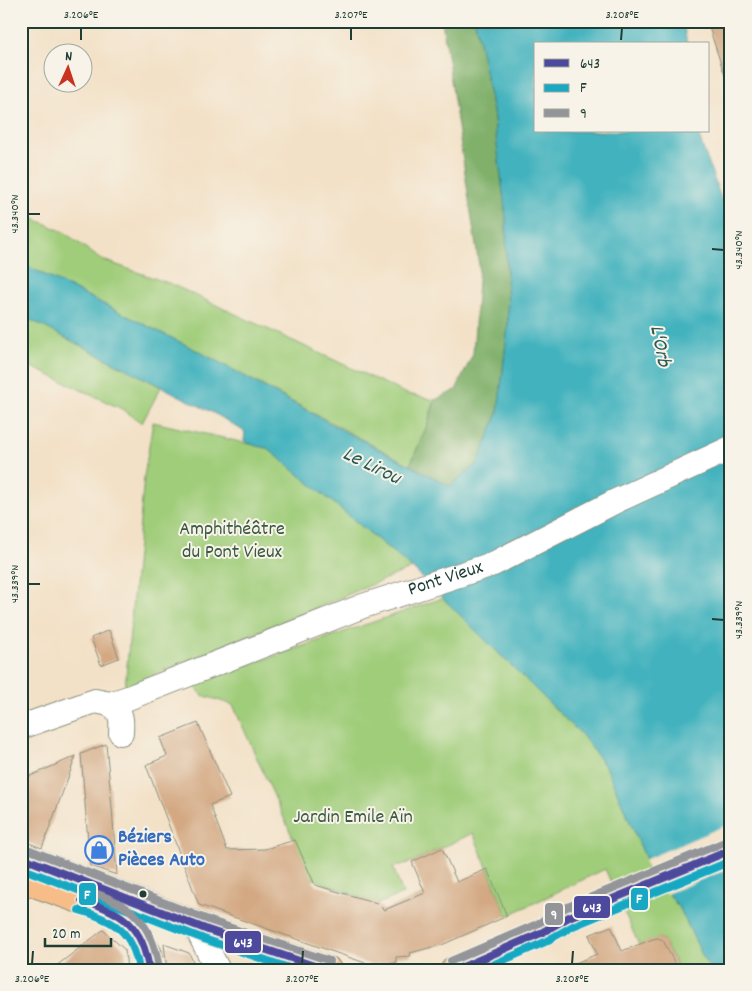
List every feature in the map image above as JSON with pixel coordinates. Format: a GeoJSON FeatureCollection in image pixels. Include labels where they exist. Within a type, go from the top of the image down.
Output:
{"type":"FeatureCollection","features":[{"type":"Feature","properties":{"kind":"main road"},"geometry":{"type":"LineString","coordinates":[[455,970],[541,933],[569,917],[731,850]]}},
{"type":"Feature","properties":{"kind":"main road"},"geometry":{"type":"LineString","coordinates":[[21,857],[140,902],[194,925],[326,970]]}},
{"type":"Feature","properties":{"kind":"main road"},"geometry":{"type":"LineString","coordinates":[[21,878],[105,908],[123,917],[136,931],[148,962]]}},
{"type":"Feature","properties":{"kind":"main road"},"geometry":{"type":"LineString","coordinates":[[140,902],[144,913],[148,962]]}},
{"type":"Feature","properties":{"kind":"street","name":"Pont Vieux"},"geometry":{"type":"LineString","coordinates":[[21,727],[96,701],[110,704],[153,689],[363,606],[493,564],[616,501],[731,448]]}},
{"type":"Feature","properties":{"kind":"street"},"geometry":{"type":"LineString","coordinates":[[110,704],[118,710],[122,718],[121,733]]}},
{"type":"Feature","properties":{"kind":"street"},"geometry":{"type":"LineString","coordinates":[[194,925],[218,970]]}},
{"type":"Feature","properties":{"kind":"green space"},"geometry":{"type":"Polygon","coordinates":[[[442,21],[475,21],[493,111],[506,217],[508,326],[498,413],[478,463],[450,486],[410,465],[427,426],[435,400],[456,390],[473,354],[479,266],[442,21]]]}},
{"type":"Feature","properties":{"kind":"green space"},"geometry":{"type":"Polygon","coordinates":[[[21,213],[64,232],[100,259],[171,284],[407,394],[435,400],[427,426],[410,465],[200,352],[21,263],[21,213]]]}},
{"type":"Feature","properties":{"kind":"green space"},"geometry":{"type":"Polygon","coordinates":[[[21,315],[161,387],[142,423],[122,409],[21,362],[21,315]]]}},
{"type":"Feature","properties":{"kind":"green space","name":"Amphithéâtre du Pont Vieux"},"geometry":{"type":"Polygon","coordinates":[[[153,422],[267,448],[412,568],[125,687],[144,477],[153,422]]]}},
{"type":"Feature","properties":{"kind":"green space","name":"Jardin Emile Aïn"},"geometry":{"type":"Polygon","coordinates":[[[443,598],[583,736],[607,769],[649,866],[681,911],[705,961],[712,970],[679,970],[663,940],[658,938],[639,945],[605,869],[507,916],[473,833],[412,862],[393,867],[403,894],[377,904],[311,878],[233,705],[202,695],[193,684],[443,598]]]}},
{"type":"Feature","properties":{"kind":"water"},"geometry":{"type":"Polygon","coordinates":[[[475,21],[683,21],[687,42],[534,42],[534,132],[697,132],[723,204],[731,216],[731,970],[712,970],[705,961],[681,911],[649,866],[607,769],[583,736],[412,568],[267,448],[244,441],[245,432],[219,416],[21,315],[21,263],[200,352],[346,432],[450,486],[478,463],[498,413],[508,326],[506,217],[493,111],[475,21]]]}},
{"type":"Feature","properties":{"kind":"pier"},"geometry":{"type":"Polygon","coordinates":[[[731,823],[731,874],[726,870],[666,894],[644,860],[731,823]]]}},
{"type":"Feature","properties":{"kind":"building"},"geometry":{"type":"Polygon","coordinates":[[[707,21],[731,21],[731,82],[727,82],[707,21]]]}},
{"type":"Feature","properties":{"kind":"building"},"geometry":{"type":"Polygon","coordinates":[[[109,630],[119,658],[101,665],[91,638],[109,630]]]}},
{"type":"Feature","properties":{"kind":"building"},"geometry":{"type":"Polygon","coordinates":[[[198,723],[230,797],[210,805],[227,850],[265,849],[295,840],[315,885],[377,903],[384,910],[425,893],[412,862],[442,848],[457,882],[487,869],[507,916],[444,944],[410,953],[411,956],[396,957],[396,963],[371,965],[199,905],[146,765],[167,756],[160,738],[198,723]]]}},
{"type":"Feature","properties":{"kind":"building"},"geometry":{"type":"Polygon","coordinates":[[[106,744],[117,875],[90,866],[81,754],[106,744]]]}},
{"type":"Feature","properties":{"kind":"building"},"geometry":{"type":"Polygon","coordinates":[[[76,756],[42,848],[21,840],[21,780],[76,756]]]}},
{"type":"Feature","properties":{"kind":"building"},"geometry":{"type":"Polygon","coordinates":[[[611,926],[622,951],[653,939],[663,940],[678,970],[559,970],[597,954],[589,935],[611,926]]]}},
{"type":"Feature","properties":{"kind":"building"},"geometry":{"type":"Polygon","coordinates":[[[103,930],[125,950],[127,970],[51,970],[103,930]]]}},
{"type":"Feature","properties":{"kind":"building"},"geometry":{"type":"Polygon","coordinates":[[[164,944],[189,953],[197,970],[167,970],[164,944]]]}},
{"type":"Feature","properties":{"kind":"transit line","name":"9"},"geometry":{"type":"LineString","coordinates":[[451,961],[537,924],[565,908],[727,841]]}},
{"type":"Feature","properties":{"kind":"transit line","name":"9"},"geometry":{"type":"LineString","coordinates":[[25,848],[211,921],[330,961]]}},
{"type":"Feature","properties":{"kind":"transit line","name":"643"},"geometry":{"type":"LineString","coordinates":[[456,970],[541,933],[569,917],[731,850]]}},
{"type":"Feature","properties":{"kind":"transit line","name":"643"},"geometry":{"type":"LineString","coordinates":[[21,857],[208,930],[326,970]]}},
{"type":"Feature","properties":{"kind":"transit line","name":"F"},"geometry":{"type":"LineString","coordinates":[[481,970],[545,942],[573,926],[731,861]]}},
{"type":"Feature","properties":{"kind":"transit line","name":"F"},"geometry":{"type":"LineString","coordinates":[[21,868],[204,939],[295,970]]}},
{"type":"Feature","properties":{"kind":"transit line","name":"9"},"geometry":{"type":"LineString","coordinates":[[85,890],[115,901],[136,916],[151,938],[159,969]]}},
{"type":"Feature","properties":{"kind":"transit line","name":"643"},"geometry":{"type":"LineString","coordinates":[[82,900],[96,904],[119,915],[136,931],[142,942],[149,970]]}},
{"type":"Feature","properties":{"kind":"transit line","name":"F"},"geometry":{"type":"LineString","coordinates":[[79,910],[102,918],[120,929],[132,946],[139,970]]}},
{"type":"Feature","properties":{"kind":"place","name":"Béziers Pièces Auto"},"geometry":{"type":"Point","coordinates":[99,850]}},
{"type":"Feature","properties":{"kind":"water label","name":"L'Orb"},"geometry":{"type":"Point","coordinates":[659,346]}},
{"type":"Feature","properties":{"kind":"water label","name":"Le Lirou"},"geometry":{"type":"Point","coordinates":[371,467]}}]}
